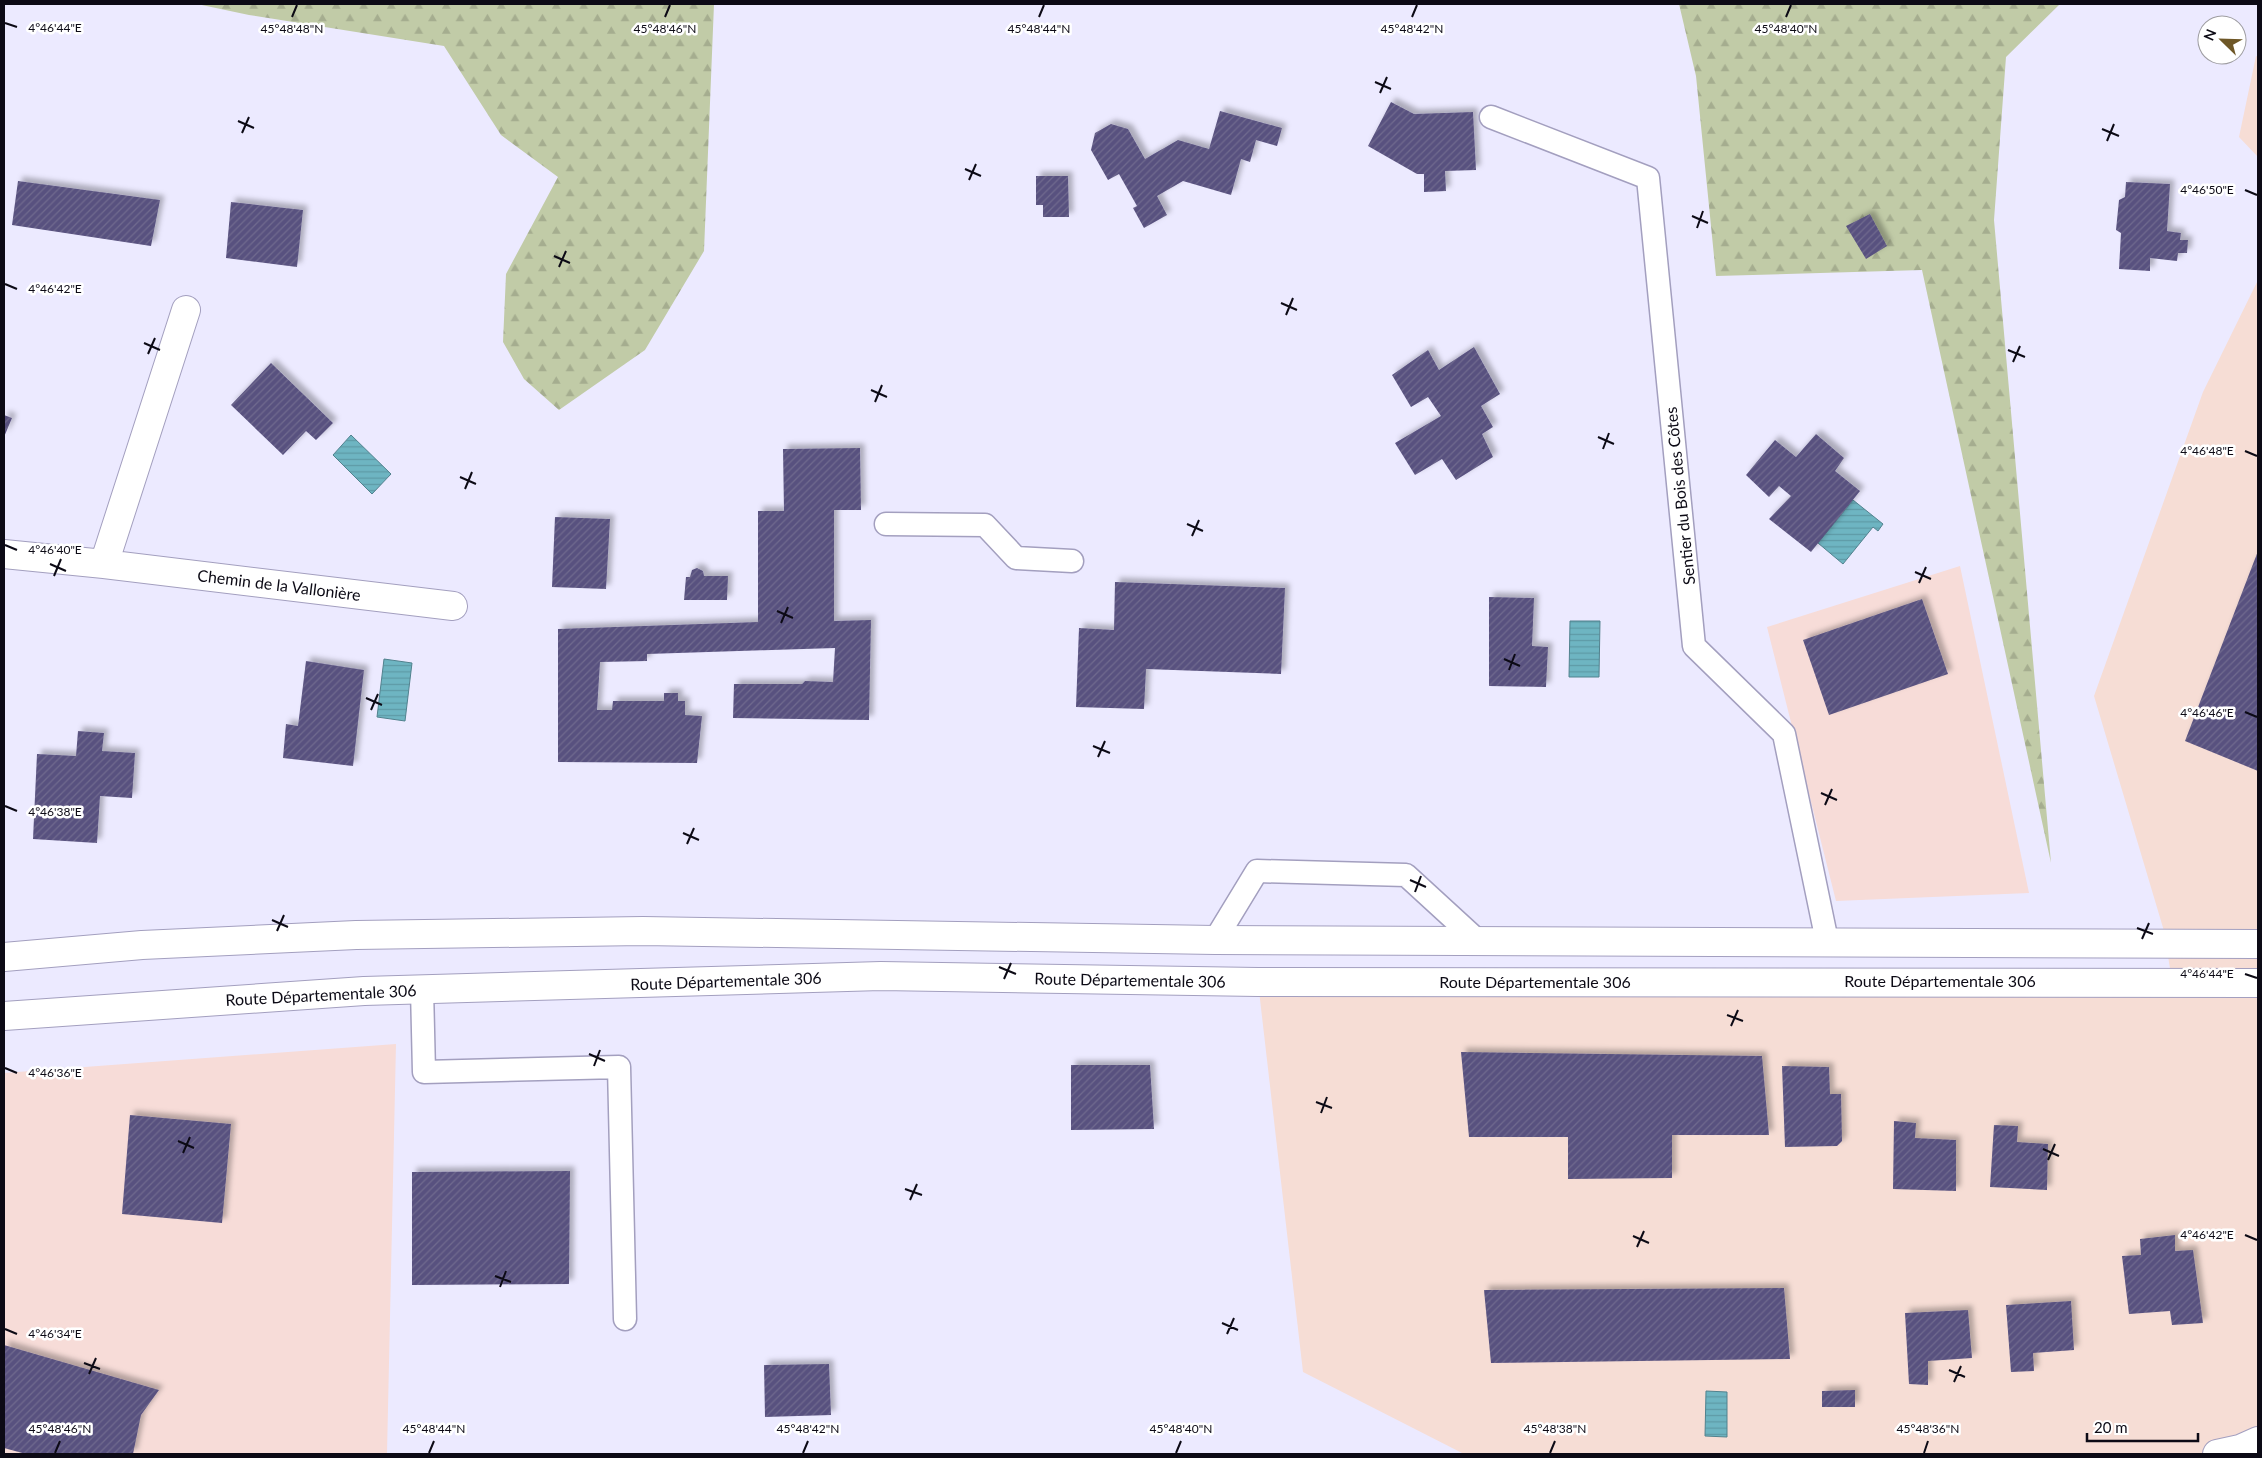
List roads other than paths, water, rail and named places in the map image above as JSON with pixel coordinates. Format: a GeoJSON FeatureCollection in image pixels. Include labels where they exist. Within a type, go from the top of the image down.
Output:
{"type":"FeatureCollection","features":[{"type":"Feature","properties":{"kind":"main road"},"geometry":{"type":"LineString","coordinates":[[104,564],[186,310]]}},
{"type":"Feature","properties":{"kind":"main road","name":"Chemin de la Vallonière"},"geometry":{"type":"LineString","coordinates":[[4,554],[104,564],[453,606]]}},
{"type":"Feature","properties":{"kind":"main road"},"geometry":{"type":"LineString","coordinates":[[4,957],[142,945],[356,935],[643,931],[1215,940],[2258,944]]}},
{"type":"Feature","properties":{"kind":"main road","name":"Route Départementale 306"},"geometry":{"type":"LineString","coordinates":[[4,1016],[422,989],[881,976],[1258,982],[2258,982]]}},
{"type":"Feature","properties":{"kind":"main road"},"geometry":{"type":"LineString","coordinates":[[2217,1454],[2240,1449],[2258,1441]]}},
{"type":"Feature","properties":{"kind":"lane","name":"Sentier du Bois des Côtes"},"geometry":{"type":"LineString","coordinates":[[1491,117],[1648,178],[1694,646],[1784,734],[1827,941]]}},
{"type":"Feature","properties":{"kind":"lane"},"geometry":{"type":"LineString","coordinates":[[886,524],[985,525],[1016,558],[1072,561]]}},
{"type":"Feature","properties":{"kind":"lane"},"geometry":{"type":"LineString","coordinates":[[1215,940],[1257,871],[1406,875],[1478,941]]}},
{"type":"Feature","properties":{"kind":"lane"},"geometry":{"type":"LineString","coordinates":[[422,989],[424,1072],[619,1066],[625,1319]]}},
{"type":"Feature","properties":{"kind":"water"},"geometry":{"type":"Polygon","coordinates":[[[351,435],[391,474],[372,494],[333,455],[351,435]]]}},
{"type":"Feature","properties":{"kind":"water"},"geometry":{"type":"Polygon","coordinates":[[[1853,500],[1883,524],[1878,531],[1873,527],[1843,564],[1818,543],[1853,500]]]}},
{"type":"Feature","properties":{"kind":"water"},"geometry":{"type":"Polygon","coordinates":[[[1570,621],[1600,621],[1599,677],[1569,677],[1570,621]]]}},
{"type":"Feature","properties":{"kind":"water"},"geometry":{"type":"Polygon","coordinates":[[[384,659],[412,663],[405,721],[377,717],[384,659]]]}},
{"type":"Feature","properties":{"kind":"water"},"geometry":{"type":"Polygon","coordinates":[[[1706,1391],[1727,1392],[1727,1437],[1705,1436],[1706,1391]]]}}]}
